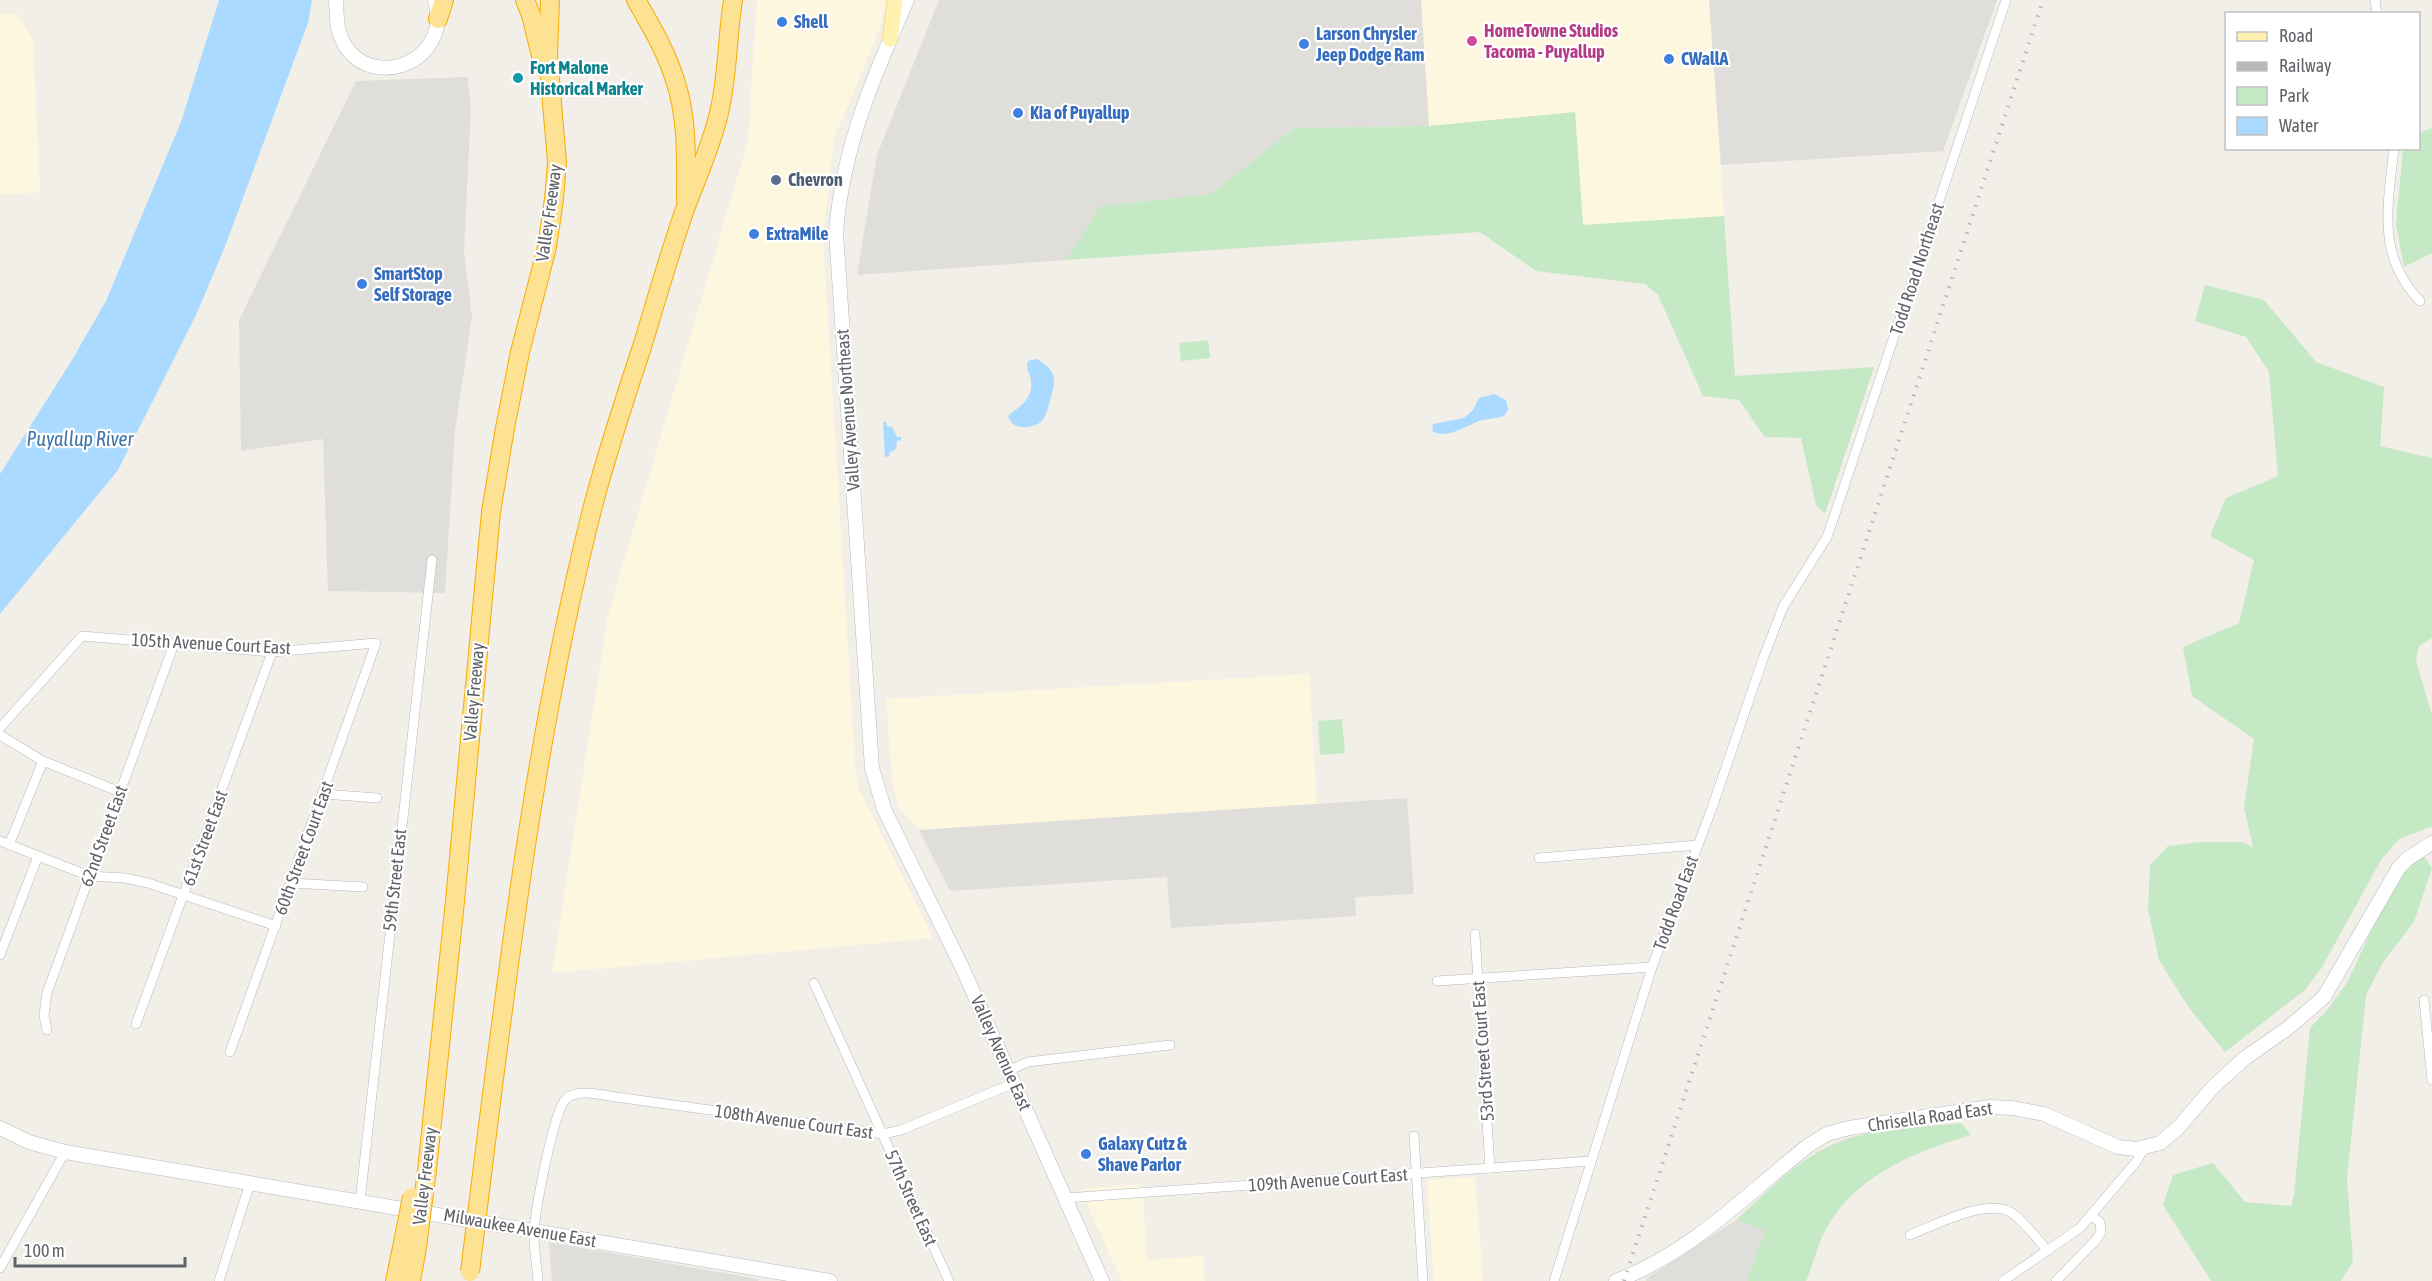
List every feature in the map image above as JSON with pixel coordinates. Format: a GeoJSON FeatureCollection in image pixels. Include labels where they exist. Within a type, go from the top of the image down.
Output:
{"type":"FeatureCollection","features":[{"type":"Feature","properties":{"kind":"highway"},"geometry":{"type":"LineString","coordinates":[[438,19],[444,0]]}},
{"type":"Feature","properties":{"kind":"highway"},"geometry":{"type":"LineString","coordinates":[[525,0],[536,32],[553,107]]}},
{"type":"Feature","properties":{"kind":"highway"},"geometry":{"type":"LineString","coordinates":[[550,0],[548,56],[553,107]]}},
{"type":"Feature","properties":{"kind":"highway"},"geometry":{"type":"LineString","coordinates":[[636,0],[662,47],[676,82],[686,141],[686,208]]}},
{"type":"Feature","properties":{"kind":"highway"},"geometry":{"type":"LineString","coordinates":[[470,1276],[514,922],[573,584],[618,423],[686,208],[705,164],[719,113],[730,40],[733,0]]}},
{"type":"Feature","properties":{"kind":"highway","name":"Valley Freeway"},"geometry":{"type":"LineString","coordinates":[[411,1281],[410,1245],[438,1065],[491,512],[504,428],[520,352],[547,247],[555,200],[557,162],[553,107]]}},
{"type":"Feature","properties":{"kind":"highway"},"geometry":{"type":"LineString","coordinates":[[395,1281],[410,1245]]}},
{"type":"Feature","properties":{"kind":"main road"},"geometry":{"type":"LineString","coordinates":[[890,39],[895,0]]}},
{"type":"Feature","properties":{"kind":"street"},"geometry":{"type":"LineString","coordinates":[[336,0],[337,24],[346,46],[356,57],[378,67],[394,68],[416,59],[432,41],[438,19],[435,0]]}},
{"type":"Feature","properties":{"kind":"street","name":"Valley Avenue Northeast"},"geometry":{"type":"LineString","coordinates":[[893,828],[877,789],[872,768],[836,232],[838,200],[855,129],[907,0]]}},
{"type":"Feature","properties":{"kind":"street","name":"Todd Road Northeast"},"geometry":{"type":"LineString","coordinates":[[1827,537],[2006,0]]}},
{"type":"Feature","properties":{"kind":"street"},"geometry":{"type":"LineString","coordinates":[[2394,150],[2388,241],[2400,276],[2420,301]]}},
{"type":"Feature","properties":{"kind":"street","name":"Todd Road East"},"geometry":{"type":"LineString","coordinates":[[1554,1281],[1652,967],[1783,607],[1827,537]]}},
{"type":"Feature","properties":{"kind":"street","name":"59th Street East"},"geometry":{"type":"LineString","coordinates":[[360,1201],[432,560]]}},
{"type":"Feature","properties":{"kind":"street","name":"105th Avenue Court East"},"geometry":{"type":"LineString","coordinates":[[0,728],[81,636],[272,652],[376,643]]}},
{"type":"Feature","properties":{"kind":"street","name":"60th Street Court East"},"geometry":{"type":"LineString","coordinates":[[230,1052],[376,643]]}},
{"type":"Feature","properties":{"kind":"street","name":"62nd Street East"},"geometry":{"type":"LineString","coordinates":[[47,1030],[44,1014],[47,993],[174,644]]}},
{"type":"Feature","properties":{"kind":"street","name":"61st Street East"},"geometry":{"type":"LineString","coordinates":[[136,1024],[272,652]]}},
{"type":"Feature","properties":{"kind":"street"},"geometry":{"type":"LineString","coordinates":[[0,735],[43,761],[120,792]]}},
{"type":"Feature","properties":{"kind":"street"},"geometry":{"type":"LineString","coordinates":[[43,761],[5,843],[89,876],[125,878],[185,895],[276,926]]}},
{"type":"Feature","properties":{"kind":"street"},"geometry":{"type":"LineString","coordinates":[[324,794],[377,798]]}},
{"type":"Feature","properties":{"kind":"street","name":"Valley Avenue East"},"geometry":{"type":"LineString","coordinates":[[893,828],[962,967],[1100,1278]]}},
{"type":"Feature","properties":{"kind":"street","name":"Chrisella Road East"},"geometry":{"type":"LineString","coordinates":[[1616,1281],[1635,1274],[1690,1243],[1809,1145],[1827,1134],[1849,1128],[1990,1107],[2013,1108],[2044,1114],[2109,1145],[2128,1149],[2144,1148],[2160,1143],[2171,1136],[2213,1087],[2245,1058],[2288,1028],[2324,997],[2398,869],[2407,859],[2432,843]]}},
{"type":"Feature","properties":{"kind":"street"},"geometry":{"type":"LineString","coordinates":[[1539,858],[1698,845]]}},
{"type":"Feature","properties":{"kind":"street"},"geometry":{"type":"LineString","coordinates":[[0,955],[38,856]]}},
{"type":"Feature","properties":{"kind":"street"},"geometry":{"type":"LineString","coordinates":[[291,883],[363,887]]}},
{"type":"Feature","properties":{"kind":"street","name":"53rd Street Court East"},"geometry":{"type":"LineString","coordinates":[[1475,934],[1490,1168]]}},
{"type":"Feature","properties":{"kind":"street"},"geometry":{"type":"LineString","coordinates":[[1437,981],[1652,967]]}},
{"type":"Feature","properties":{"kind":"street","name":"57th Street East"},"geometry":{"type":"LineString","coordinates":[[814,984],[949,1281]]}},
{"type":"Feature","properties":{"kind":"street"},"geometry":{"type":"LineString","coordinates":[[2424,1000],[2432,1080]]}},
{"type":"Feature","properties":{"kind":"street","name":"108th Avenue Court East"},"geometry":{"type":"LineString","coordinates":[[534,1231],[552,1134],[560,1108],[566,1099],[581,1094],[883,1134],[901,1130],[1011,1077],[1028,1062],[1170,1045]]}},
{"type":"Feature","properties":{"kind":"street","name":"Milwaukee Avenue East"},"geometry":{"type":"LineString","coordinates":[[0,1128],[29,1142],[65,1152],[830,1281]]}},
{"type":"Feature","properties":{"kind":"street"},"geometry":{"type":"LineString","coordinates":[[1414,1136],[1423,1281]]}},
{"type":"Feature","properties":{"kind":"street"},"geometry":{"type":"LineString","coordinates":[[2002,1281],[2063,1242],[2092,1216],[2136,1162],[2144,1148]]}},
{"type":"Feature","properties":{"kind":"street"},"geometry":{"type":"LineString","coordinates":[[0,1268],[65,1152]]}},
{"type":"Feature","properties":{"kind":"street","name":"109th Avenue Court East"},"geometry":{"type":"LineString","coordinates":[[1065,1198],[1591,1161]]}},
{"type":"Feature","properties":{"kind":"street"},"geometry":{"type":"LineString","coordinates":[[219,1281],[250,1183]]}},
{"type":"Feature","properties":{"kind":"street"},"geometry":{"type":"LineString","coordinates":[[1910,1235],[1972,1212],[1999,1208],[2019,1218],[2048,1251]]}},
{"type":"Feature","properties":{"kind":"street"},"geometry":{"type":"LineString","coordinates":[[2056,1281],[2101,1232],[2100,1222],[2092,1216]]}},
{"type":"Feature","properties":{"kind":"street"},"geometry":{"type":"LineString","coordinates":[[534,1231],[538,1281]]}},
{"type":"Feature","properties":{"kind":"shaded area"},"geometry":{"type":"Polygon","coordinates":[[[757,0],[887,0],[879,31],[834,139],[823,237],[855,764],[859,790],[933,938],[552,973],[608,615],[748,141],[757,0]]]}},
{"type":"Feature","properties":{"kind":"shaded area"},"geometry":{"type":"Polygon","coordinates":[[[939,0],[1421,0],[1429,126],[1294,128],[1211,194],[1100,206],[1066,260],[857,275],[877,155],[939,0]]]}},
{"type":"Feature","properties":{"kind":"shaded area"},"geometry":{"type":"Polygon","coordinates":[[[1421,0],[1709,0],[1724,216],[1583,225],[1575,112],[1429,126],[1421,0]]]}},
{"type":"Feature","properties":{"kind":"shaded area"},"geometry":{"type":"Polygon","coordinates":[[[1709,0],[1997,0],[1943,151],[1721,165],[1709,0]]]}},
{"type":"Feature","properties":{"kind":"shaded area"},"geometry":{"type":"Polygon","coordinates":[[[14,13],[20,17],[33,41],[40,192],[0,195],[0,14],[14,13]]]}},
{"type":"Feature","properties":{"kind":"shaded area","name":"SmartStop Self Storage"},"geometry":{"type":"Polygon","coordinates":[[[467,77],[471,107],[464,252],[472,317],[455,431],[445,593],[328,591],[323,439],[241,451],[239,320],[356,81],[467,77]]]}},
{"type":"Feature","properties":{"kind":"shaded area"},"geometry":{"type":"Polygon","coordinates":[[[1309,674],[1317,804],[919,830],[899,807],[893,788],[886,699],[1309,674]]]}},
{"type":"Feature","properties":{"kind":"shaded area"},"geometry":{"type":"Polygon","coordinates":[[[1407,798],[1414,894],[1355,897],[1356,916],[1171,928],[1167,877],[950,891],[919,830],[1407,798]]]}},
{"type":"Feature","properties":{"kind":"shaded area"},"geometry":{"type":"Polygon","coordinates":[[[1475,1177],[1483,1281],[1434,1281],[1427,1180],[1475,1177]]]}},
{"type":"Feature","properties":{"kind":"shaded area"},"geometry":{"type":"Polygon","coordinates":[[[1142,1184],[1147,1260],[1203,1256],[1205,1281],[1122,1281],[1080,1189],[1142,1184]]]}},
{"type":"Feature","properties":{"kind":"shaded area"},"geometry":{"type":"Polygon","coordinates":[[[1736,1220],[1766,1229],[1747,1281],[1646,1281],[1647,1278],[1736,1220]]]}},
{"type":"Feature","properties":{"kind":"shaded area"},"geometry":{"type":"Polygon","coordinates":[[[549,1242],[758,1279],[758,1281],[552,1281],[549,1242]]]}},
{"type":"Feature","properties":{"kind":"green space"},"geometry":{"type":"Polygon","coordinates":[[[1575,112],[1583,225],[1724,216],[1735,376],[1874,367],[1825,514],[1816,505],[1801,438],[1765,437],[1739,400],[1703,396],[1658,295],[1645,284],[1536,271],[1480,232],[1066,260],[1100,206],[1211,194],[1294,128],[1429,126],[1575,112]]]}},
{"type":"Feature","properties":{"kind":"green space"},"geometry":{"type":"Polygon","coordinates":[[[2432,128],[2432,253],[2404,267],[2396,224],[2403,150],[2420,150],[2420,133],[2432,128]]]}},
{"type":"Feature","properties":{"kind":"green space"},"geometry":{"type":"Polygon","coordinates":[[[2205,285],[2264,300],[2316,362],[2384,387],[2380,446],[2432,458],[2432,638],[2419,646],[2416,661],[2432,715],[2432,826],[2399,839],[2381,860],[2322,967],[2305,990],[2225,1052],[2189,1008],[2159,960],[2148,909],[2150,865],[2168,846],[2200,842],[2241,842],[2253,847],[2244,807],[2254,739],[2192,696],[2183,647],[2239,623],[2254,560],[2210,536],[2226,498],[2278,476],[2269,372],[2246,337],[2195,321],[2205,285]]]}},
{"type":"Feature","properties":{"kind":"green space"},"geometry":{"type":"Polygon","coordinates":[[[1208,340],[1210,358],[1181,361],[1179,343],[1208,340]]]}},
{"type":"Feature","properties":{"kind":"green space"},"geometry":{"type":"Polygon","coordinates":[[[1342,719],[1345,753],[1320,755],[1318,721],[1342,719]]]}},
{"type":"Feature","properties":{"kind":"green space"},"geometry":{"type":"Polygon","coordinates":[[[2423,855],[2432,868],[2414,922],[2383,962],[2366,995],[2347,1179],[2353,1261],[2341,1281],[2211,1281],[2163,1205],[2173,1175],[2213,1163],[2245,1202],[2291,1206],[2294,1195],[2310,1028],[2328,1009],[2348,981],[2376,920],[2406,870],[2423,855]]]}},
{"type":"Feature","properties":{"kind":"green space"},"geometry":{"type":"Polygon","coordinates":[[[1961,1123],[1971,1135],[1905,1159],[1866,1183],[1849,1198],[1834,1216],[1822,1237],[1806,1281],[1747,1281],[1765,1230],[1736,1220],[1801,1163],[1831,1146],[1860,1135],[1961,1123]]]}},
{"type":"Feature","properties":{"kind":"water","name":"Puyallup River"},"geometry":{"type":"Polygon","coordinates":[[[219,0],[312,0],[308,23],[224,249],[196,315],[118,470],[0,614],[0,474],[72,360],[106,301],[181,122],[219,0]]]}},
{"type":"Feature","properties":{"kind":"water"},"geometry":{"type":"Polygon","coordinates":[[[1037,359],[1049,369],[1054,378],[1051,397],[1041,422],[1027,427],[1018,426],[1010,421],[1008,416],[1028,398],[1031,382],[1027,363],[1037,359]]]}},
{"type":"Feature","properties":{"kind":"water"},"geometry":{"type":"Polygon","coordinates":[[[1494,394],[1506,400],[1508,410],[1504,416],[1479,421],[1450,433],[1432,431],[1433,424],[1464,418],[1473,410],[1479,398],[1494,394]]]}},
{"type":"Feature","properties":{"kind":"water"},"geometry":{"type":"Polygon","coordinates":[[[883,422],[893,428],[897,437],[901,437],[901,440],[897,441],[896,449],[889,453],[890,456],[885,457],[883,422]]]}},
{"type":"Feature","properties":{"kind":"railway"},"geometry":{"type":"LineString","coordinates":[[1624,1281],[2043,0]]}},
{"type":"Feature","properties":{"kind":"place","name":"Shell"},"geometry":{"type":"Point","coordinates":[782,22]}},
{"type":"Feature","properties":{"kind":"place","name":"HomeTowne Studios Tacoma - Puyallup"},"geometry":{"type":"Point","coordinates":[1472,41]}},
{"type":"Feature","properties":{"kind":"place","name":"Larson Chrysler Jeep Dodge Ram"},"geometry":{"type":"Point","coordinates":[1304,44]}},
{"type":"Feature","properties":{"kind":"place","name":"CWallA"},"geometry":{"type":"Point","coordinates":[1669,59]}},
{"type":"Feature","properties":{"kind":"place","name":"Fort Malone Historical Marker"},"geometry":{"type":"Point","coordinates":[518,78]}},
{"type":"Feature","properties":{"kind":"place","name":"Kia of Puyallup"},"geometry":{"type":"Point","coordinates":[1018,113]}},
{"type":"Feature","properties":{"kind":"place","name":"Chevron"},"geometry":{"type":"Point","coordinates":[776,180]}},
{"type":"Feature","properties":{"kind":"place","name":"ExtraMile"},"geometry":{"type":"Point","coordinates":[754,234]}},
{"type":"Feature","properties":{"kind":"place","name":"SmartStop Self Storage"},"geometry":{"type":"Point","coordinates":[362,284]}},
{"type":"Feature","properties":{"kind":"place","name":"Galaxy Cutz & Shave Parlor"},"geometry":{"type":"Point","coordinates":[1086,1154]}}]}
